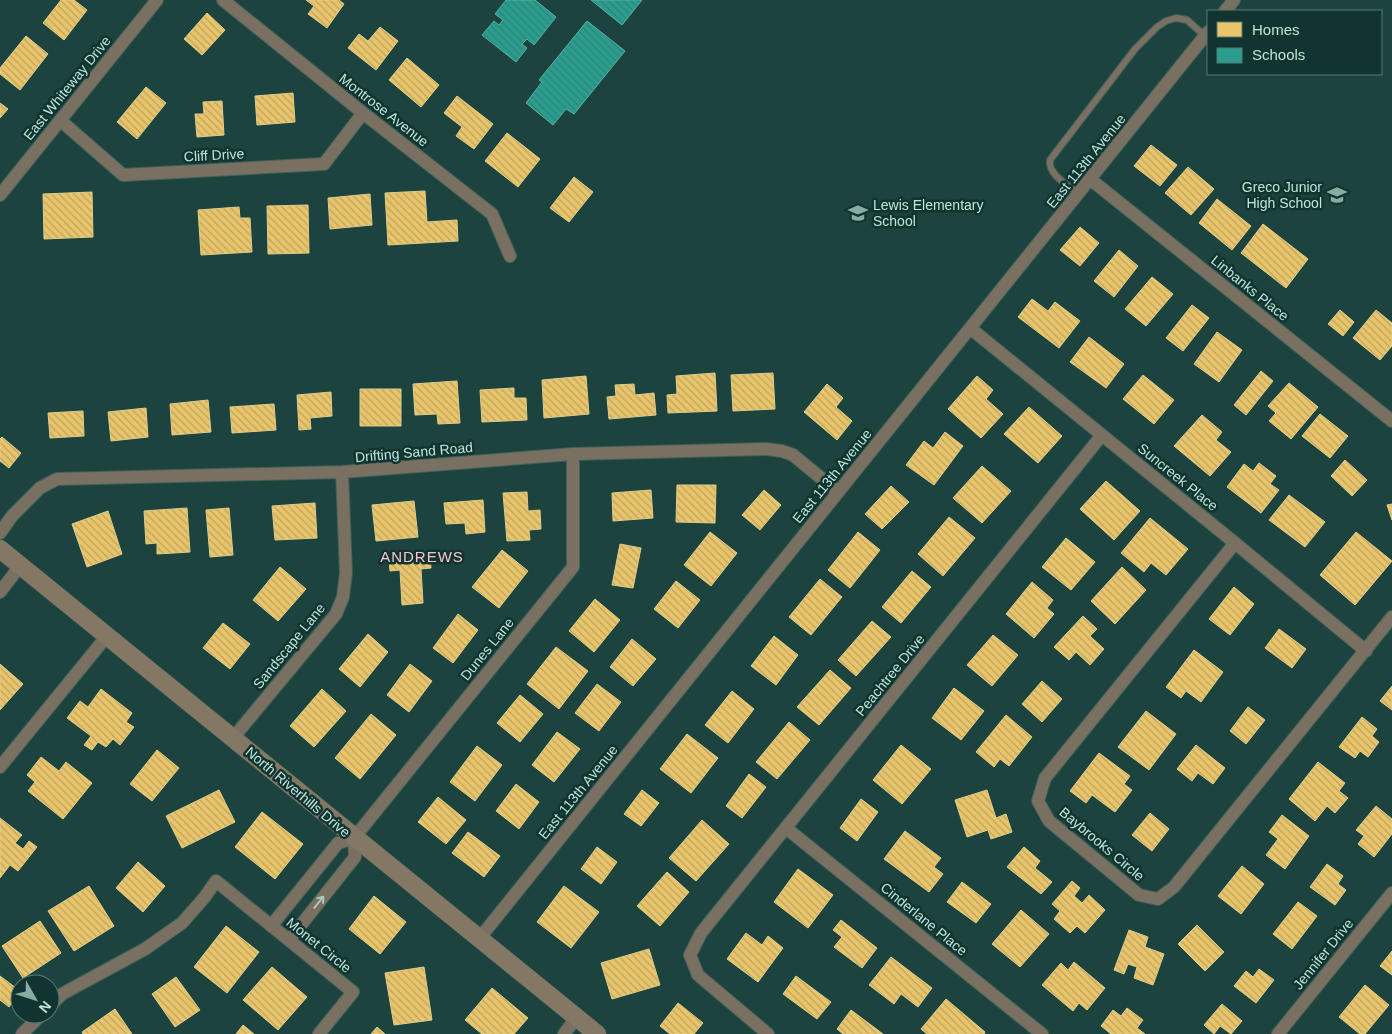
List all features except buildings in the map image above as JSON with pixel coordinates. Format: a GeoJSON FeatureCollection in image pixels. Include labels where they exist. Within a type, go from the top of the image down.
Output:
{"type":"FeatureCollection","features":[{"type":"Feature","properties":{"kind":"street","name":"East Whiteway Drive"},"geometry":{"type":"LineString","coordinates":[[0,195],[157,0]]}},
{"type":"Feature","properties":{"kind":"street","name":"Montrose Avenue"},"geometry":{"type":"LineString","coordinates":[[223,0],[492,214],[510,256]]}},
{"type":"Feature","properties":{"kind":"street"},"geometry":{"type":"LineString","coordinates":[[1226,10],[1234,0]]}},
{"type":"Feature","properties":{"kind":"street","name":"East 113th Avenue"},"geometry":{"type":"LineString","coordinates":[[479,939],[1207,34]]}},
{"type":"Feature","properties":{"kind":"street","name":"Cliff Drive"},"geometry":{"type":"LineString","coordinates":[[60,120],[123,175],[324,164],[363,113]]}},
{"type":"Feature","properties":{"kind":"street","name":"Linbanks Place"},"geometry":{"type":"LineString","coordinates":[[1090,179],[1392,421]]}},
{"type":"Feature","properties":{"kind":"street","name":"Suncreek Place"},"geometry":{"type":"LineString","coordinates":[[970,328],[1236,543],[1366,651]]}},
{"type":"Feature","properties":{"kind":"street","name":"Peachtree Drive"},"geometry":{"type":"LineString","coordinates":[[768,1034],[698,976],[690,956],[701,933],[1102,435]]}},
{"type":"Feature","properties":{"kind":"street","name":"Drifting Sand Road"},"geometry":{"type":"LineString","coordinates":[[0,533],[12,516],[40,488],[58,479],[342,472],[573,454],[766,449],[782,451],[793,455],[838,492]]}},
{"type":"Feature","properties":{"kind":"street","name":"Dunes Lane"},"geometry":{"type":"LineString","coordinates":[[271,926],[338,843],[354,838],[573,567],[573,454]]}},
{"type":"Feature","properties":{"kind":"street","name":"Sandscape Lane"},"geometry":{"type":"LineString","coordinates":[[233,738],[336,614],[343,597],[346,573],[342,472]]}},
{"type":"Feature","properties":{"kind":"street","name":"Baybrooks Circle"},"geometry":{"type":"LineString","coordinates":[[1236,543],[1045,778],[1038,801],[1049,821],[1139,895],[1158,899],[1174,887],[1366,651]]}},
{"type":"Feature","properties":{"kind":"street","name":"North Riverhills Drive"},"geometry":{"type":"LineString","coordinates":[[0,550],[597,1034]]}},
{"type":"Feature","properties":{"kind":"street"},"geometry":{"type":"LineString","coordinates":[[0,592],[20,566]]}},
{"type":"Feature","properties":{"kind":"street"},"geometry":{"type":"LineString","coordinates":[[1366,651],[1392,617]]}},
{"type":"Feature","properties":{"kind":"street"},"geometry":{"type":"LineString","coordinates":[[0,767],[107,636]]}},
{"type":"Feature","properties":{"kind":"street","name":"Cinderlane Place"},"geometry":{"type":"LineString","coordinates":[[786,828],[1042,1034]]}},
{"type":"Feature","properties":{"kind":"street"},"geometry":{"type":"LineString","coordinates":[[289,940],[356,857],[354,838]]}},
{"type":"Feature","properties":{"kind":"street","name":"Monet Circle"},"geometry":{"type":"LineString","coordinates":[[60,996],[145,949],[182,923],[216,881],[353,992],[319,1034]]}},
{"type":"Feature","properties":{"kind":"street","name":"Jennifer Drive"},"geometry":{"type":"LineString","coordinates":[[1278,1034],[1392,893]]}},
{"type":"Feature","properties":{"kind":"street"},"geometry":{"type":"LineString","coordinates":[[564,1034],[576,1018]]}},
{"type":"Feature","properties":{"kind":"street"},"geometry":{"type":"LineString","coordinates":[[22,1034],[32,1024]]}},
{"type":"Feature","properties":{"kind":"lane"},"geometry":{"type":"LineString","coordinates":[[1079,194],[1058,178],[1053,172],[1050,160],[1135,49],[1157,27],[1166,21],[1176,18],[1187,20],[1207,34]]}},
{"type":"Feature","properties":{"kind":"place","name":"Greco Junior High School"},"geometry":{"type":"Point","coordinates":[1337,195]}},
{"type":"Feature","properties":{"kind":"place","name":"Lewis Elementary School"},"geometry":{"type":"Point","coordinates":[858,213]}},
{"type":"Feature","properties":{"kind":"district","name":"ANDREWS"},"geometry":{"type":"Point","coordinates":[422,557]}}]}
